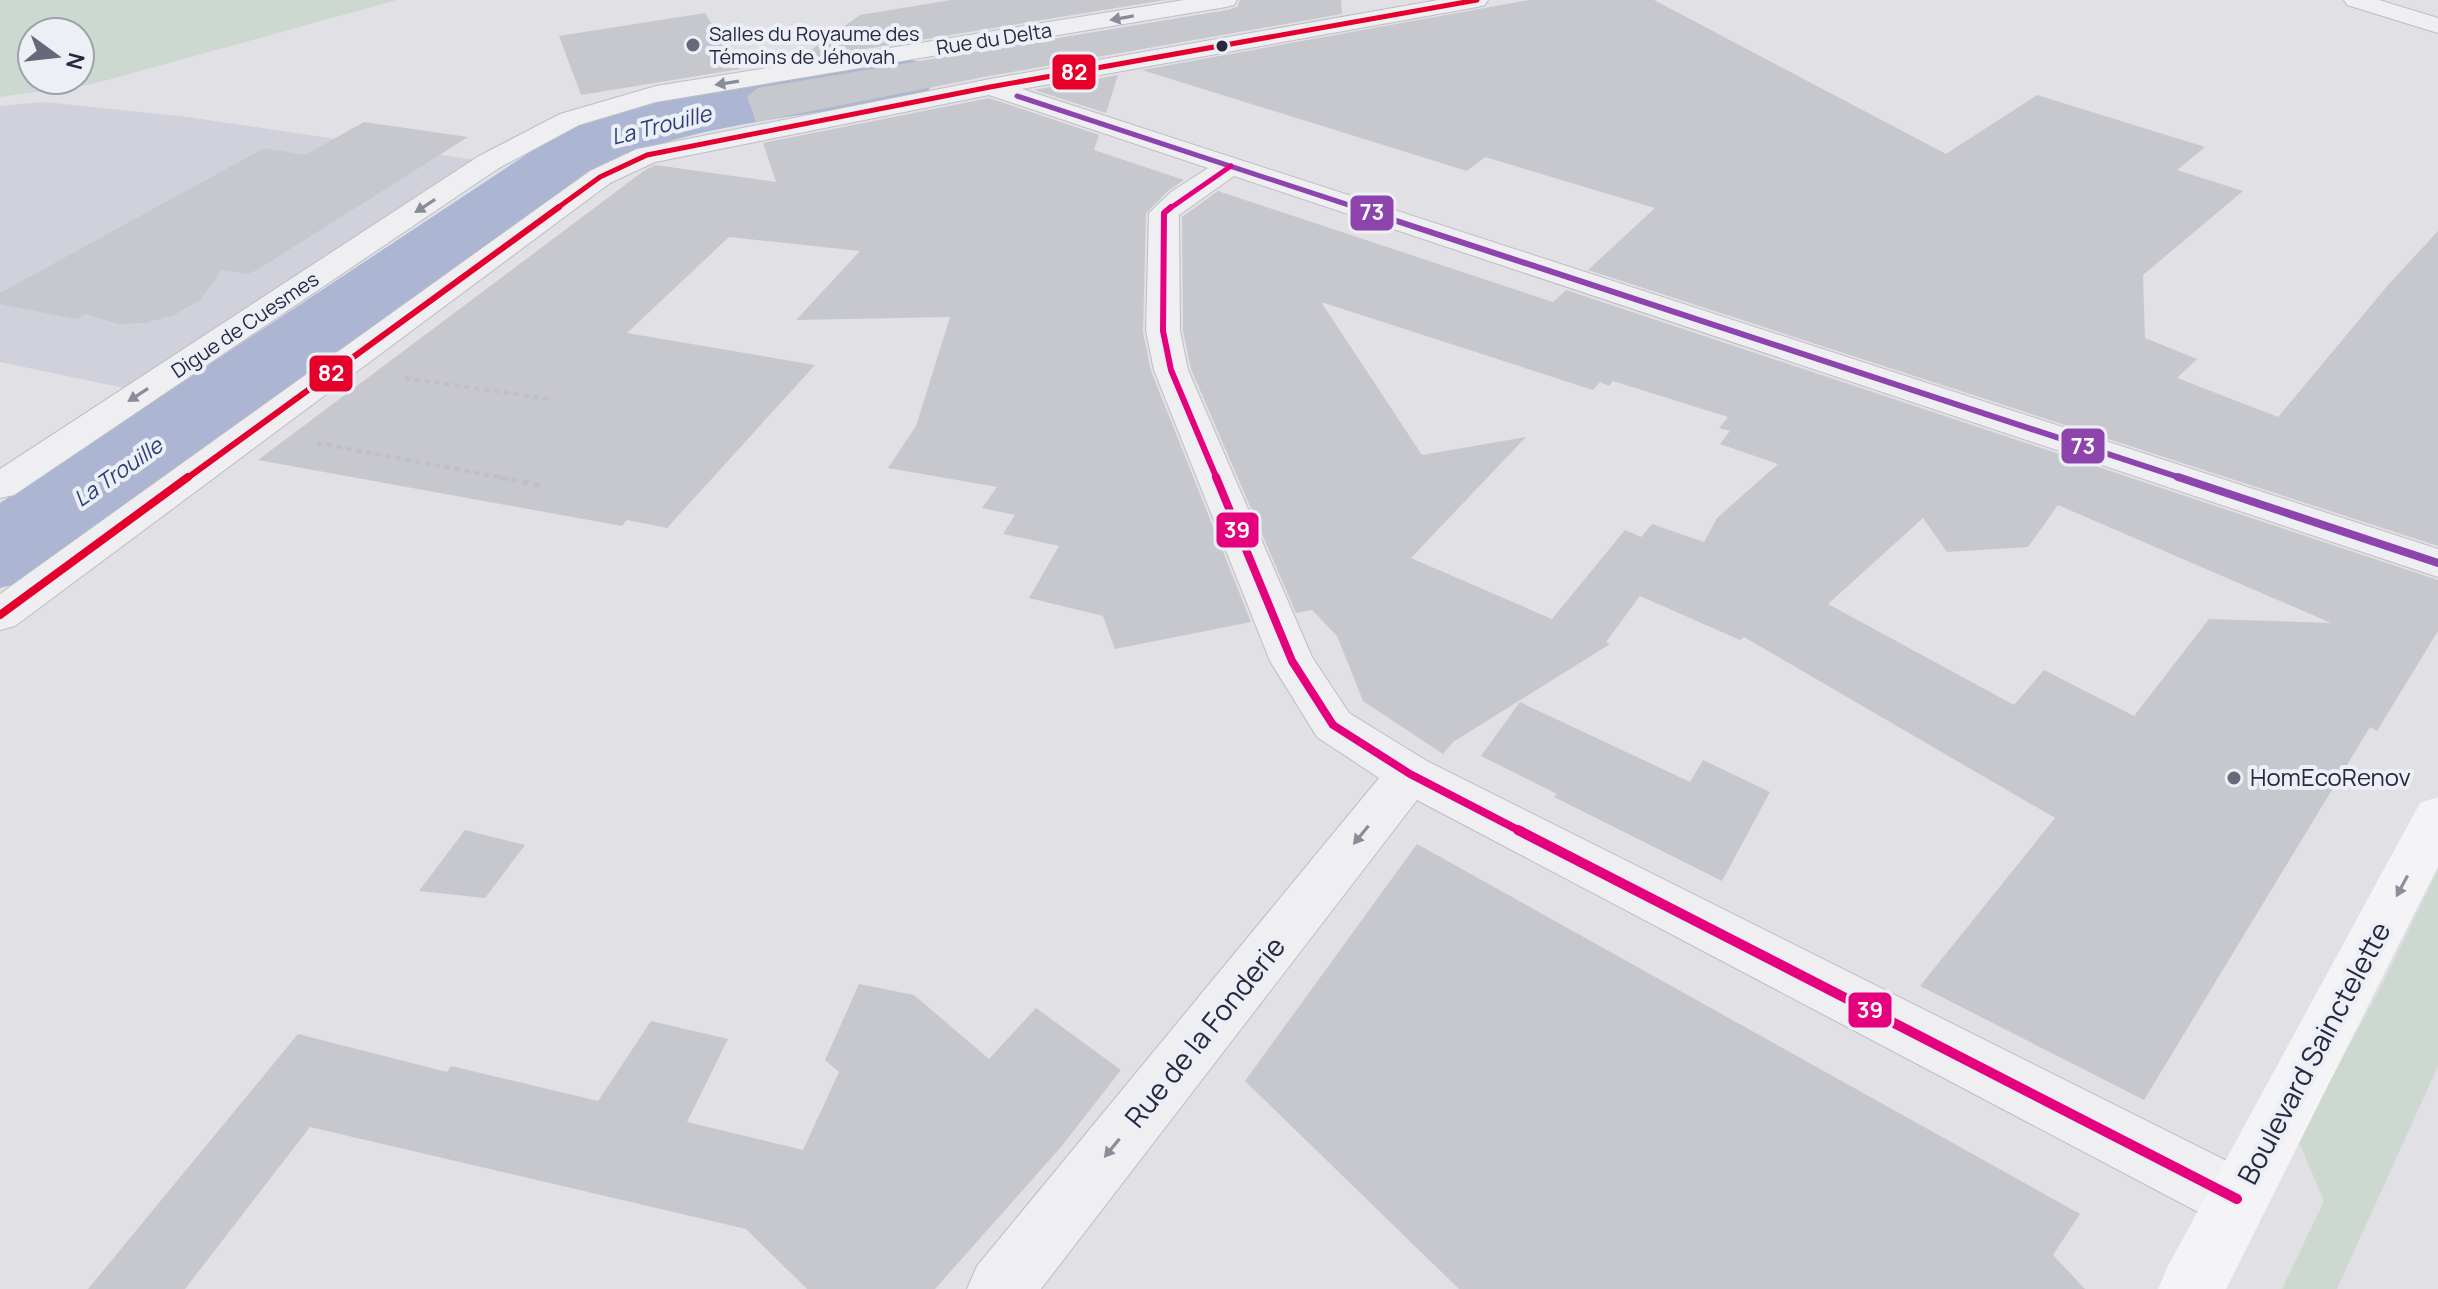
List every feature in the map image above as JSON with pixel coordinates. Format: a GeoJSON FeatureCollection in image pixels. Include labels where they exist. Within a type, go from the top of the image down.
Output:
{"type":"FeatureCollection","features":[{"type":"Feature","properties":{"kind":"street","name":"Rue du Delta"},"geometry":{"type":"LineString","coordinates":[[489,162],[532,135],[566,119],[628,100],[1226,0]]}},
{"type":"Feature","properties":{"kind":"street"},"geometry":{"type":"LineString","coordinates":[[0,615],[600,177],[647,155],[990,87],[1477,0]]}},
{"type":"Feature","properties":{"kind":"street"},"geometry":{"type":"LineString","coordinates":[[2355,0],[2438,26]]}},
{"type":"Feature","properties":{"kind":"street"},"geometry":{"type":"LineString","coordinates":[[990,87],[2438,563]]}},
{"type":"Feature","properties":{"kind":"street","name":"Digue de Cuesmes"},"geometry":{"type":"LineString","coordinates":[[0,486],[489,162]]}},
{"type":"Feature","properties":{"kind":"street"},"geometry":{"type":"LineString","coordinates":[[1231,166],[1181,198],[1164,213],[1163,331],[1171,370],[1292,661],[1333,725],[1410,774],[2237,1199]]}},
{"type":"Feature","properties":{"kind":"street","name":"Rue de la Fonderie"},"geometry":{"type":"LineString","coordinates":[[1000,1289],[1410,774]]}},
{"type":"Feature","properties":{"kind":"street","name":"Boulevard Sainctelette"},"geometry":{"type":"LineString","coordinates":[[2191,1289],[2438,817]]}},
{"type":"Feature","properties":{"kind":"path"},"geometry":{"type":"LineString","coordinates":[[338,368],[555,400]]}},
{"type":"Feature","properties":{"kind":"path"},"geometry":{"type":"LineString","coordinates":[[251,431],[544,486]]}},
{"type":"Feature","properties":{"kind":"shaded area"},"geometry":{"type":"Polygon","coordinates":[[[0,0],[397,0],[96,83],[96,16],[16,16],[16,95],[0,97],[0,0]]]}},
{"type":"Feature","properties":{"kind":"shaded area"},"geometry":{"type":"Polygon","coordinates":[[[44,102],[188,117],[489,162],[143,392],[0,362],[0,106],[44,102]]]}},
{"type":"Feature","properties":{"kind":"shaded area"},"geometry":{"type":"Polygon","coordinates":[[[2438,870],[2438,1066],[2337,1289],[2282,1289],[2324,1201],[2298,1140],[2378,992],[2438,870]]]}},
{"type":"Feature","properties":{"kind":"building"},"geometry":{"type":"Polygon","coordinates":[[[951,0],[1165,0],[797,60],[860,15],[951,0]]]}},
{"type":"Feature","properties":{"kind":"building"},"geometry":{"type":"Polygon","coordinates":[[[1240,0],[1341,0],[1342,14],[989,76],[756,122],[747,96],[758,88],[1227,10],[1237,7],[1240,0]]]}},
{"type":"Feature","properties":{"kind":"building"},"geometry":{"type":"Polygon","coordinates":[[[1529,0],[1654,0],[1946,154],[2037,95],[2205,147],[2177,170],[2243,191],[2143,275],[2145,338],[2197,359],[2177,378],[2278,417],[2388,285],[2438,231],[2438,546],[1588,270],[1655,208],[1485,157],[1467,171],[1142,70],[1529,0]]]}},
{"type":"Feature","properties":{"kind":"building"},"geometry":{"type":"Polygon","coordinates":[[[705,13],[740,69],[581,95],[559,36],[705,13]]]}},
{"type":"Feature","properties":{"kind":"building"},"geometry":{"type":"Polygon","coordinates":[[[1118,75],[1106,113],[1034,90],[1118,75]]]}},
{"type":"Feature","properties":{"kind":"building"},"geometry":{"type":"Polygon","coordinates":[[[989,98],[1099,135],[1094,150],[1184,180],[1146,213],[1143,332],[1151,371],[1251,622],[1115,649],[1103,616],[1029,598],[1059,546],[1003,534],[1015,515],[982,508],[997,487],[888,468],[916,426],[950,317],[796,320],[860,251],[729,237],[627,333],[815,365],[667,528],[627,520],[622,526],[258,460],[655,165],[776,182],[763,143],[989,98]]]}},
{"type":"Feature","properties":{"kind":"building"},"geometry":{"type":"Polygon","coordinates":[[[364,122],[468,137],[257,270],[247,274],[222,270],[200,300],[174,315],[145,323],[118,324],[85,314],[76,319],[0,304],[0,293],[264,148],[305,155],[364,122]]]}},
{"type":"Feature","properties":{"kind":"building"},"geometry":{"type":"Polygon","coordinates":[[[1218,191],[1553,302],[1566,290],[2438,580],[2438,631],[2377,731],[2370,727],[2144,1100],[1920,986],[2055,818],[1744,637],[1740,640],[1640,596],[1606,642],[1610,644],[1453,742],[1443,754],[1363,701],[1337,636],[1312,610],[1296,613],[1191,369],[1183,331],[1182,217],[1218,191]],[[1321,302],[1422,455],[1526,437],[1411,558],[1552,619],[1625,530],[1641,537],[1652,524],[1704,542],[1717,518],[1778,464],[1720,444],[1730,431],[1719,428],[1728,417],[1613,381],[1609,386],[1600,382],[1593,390],[1321,302]],[[2058,505],[2028,547],[1947,552],[1923,518],[1828,604],[2014,705],[2044,670],[2134,716],[2209,619],[2331,623],[2058,505]]]}},
{"type":"Feature","properties":{"kind":"building"},"geometry":{"type":"Polygon","coordinates":[[[1520,702],[1690,782],[1703,760],[1770,792],[1722,881],[1554,797],[1557,794],[1481,756],[1520,702]]]}},
{"type":"Feature","properties":{"kind":"building"},"geometry":{"type":"Polygon","coordinates":[[[465,830],[525,845],[485,898],[419,891],[465,830]]]}},
{"type":"Feature","properties":{"kind":"building"},"geometry":{"type":"Polygon","coordinates":[[[1417,844],[2080,1214],[2053,1255],[2085,1289],[1459,1289],[1245,1081],[1417,844]]]}},
{"type":"Feature","properties":{"kind":"building"},"geometry":{"type":"Polygon","coordinates":[[[859,984],[914,995],[989,1059],[1036,1008],[1121,1070],[1061,1147],[935,1289],[807,1289],[746,1229],[310,1127],[185,1289],[88,1289],[298,1034],[447,1072],[451,1066],[598,1101],[651,1021],[728,1039],[687,1122],[803,1150],[839,1072],[825,1060],[859,984]]]}},
{"type":"Feature","properties":{"kind":"waterway","name":"La Trouille"},"geometry":{"type":"LineString","coordinates":[[0,553],[581,150],[611,136],[678,117],[904,78]]}},
{"type":"Feature","properties":{"kind":"transit line","name":"82"},"geometry":{"type":"LineString","coordinates":[[0,615],[600,177],[647,155],[990,87],[1477,0]]}},
{"type":"Feature","properties":{"kind":"transit line","name":"73"},"geometry":{"type":"LineString","coordinates":[[1017,96],[2438,563]]}},
{"type":"Feature","properties":{"kind":"transit line","name":"39"},"geometry":{"type":"LineString","coordinates":[[1231,166],[1181,198],[1164,213],[1163,331],[1171,370],[1292,661],[1333,725],[1410,774],[2237,1199]]}},
{"type":"Feature","properties":{"kind":"place","name":"Salles du Royaume des Témoins de Jéhovah"},"geometry":{"type":"Point","coordinates":[693,45]}},
{"type":"Feature","properties":{"kind":"place","name":"HomEcoRenov"},"geometry":{"type":"Point","coordinates":[2234,778]}}]}
